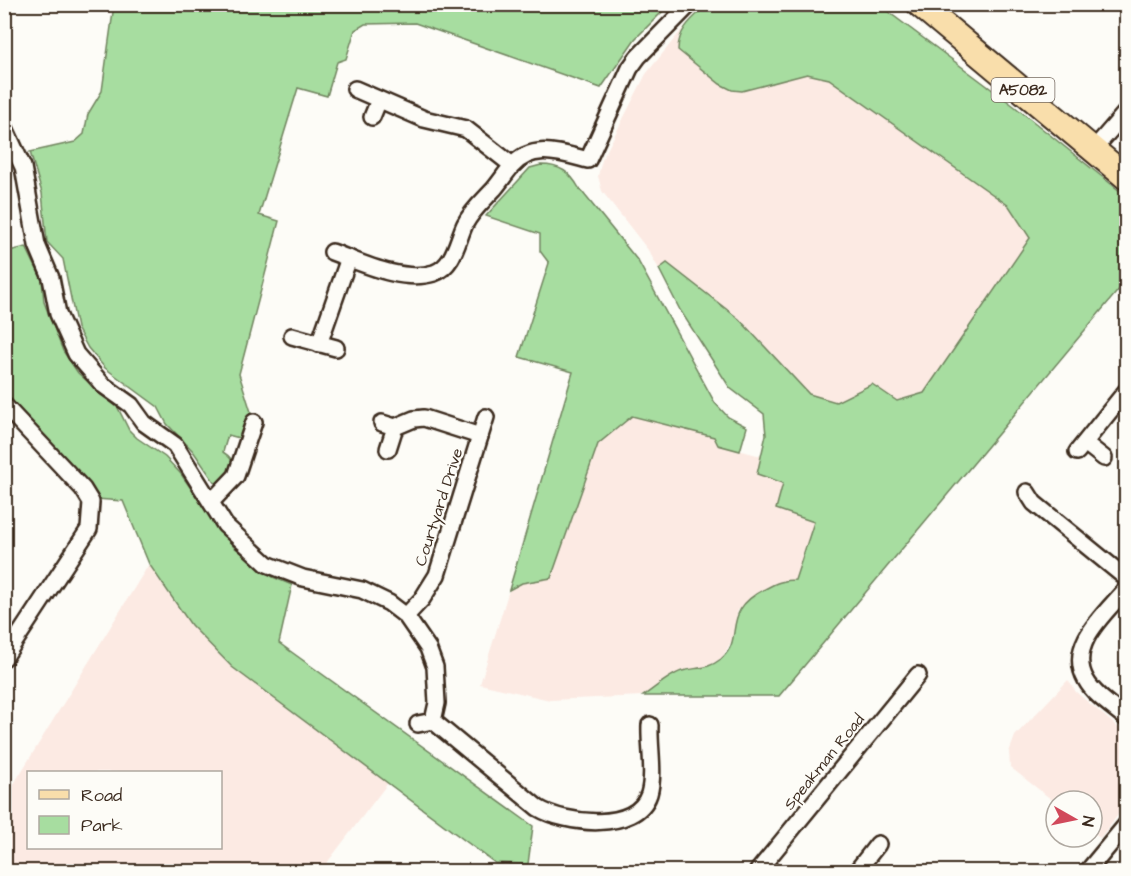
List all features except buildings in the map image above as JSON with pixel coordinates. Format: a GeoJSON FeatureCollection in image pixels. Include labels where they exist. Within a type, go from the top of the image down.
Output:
{"type":"FeatureCollection","features":[{"type":"Feature","properties":{"kind":"main road","name":"A5082"},"geometry":{"type":"LineString","coordinates":[[919,4],[1126,177]]}},
{"type":"Feature","properties":{"kind":"street"},"geometry":{"type":"LineString","coordinates":[[332,252],[409,275],[440,270],[451,258],[466,223],[512,165],[535,151],[560,152],[588,159],[630,68],[690,4]]}},
{"type":"Feature","properties":{"kind":"street"},"geometry":{"type":"LineString","coordinates":[[355,89],[424,119],[466,129],[512,165]]}},
{"type":"Feature","properties":{"kind":"street"},"geometry":{"type":"LineString","coordinates":[[372,117],[379,100]]}},
{"type":"Feature","properties":{"kind":"street"},"geometry":{"type":"LineString","coordinates":[[1093,150],[1126,112]]}},
{"type":"Feature","properties":{"kind":"street"},"geometry":{"type":"LineString","coordinates":[[4,126],[20,158],[30,193],[37,245],[53,282],[58,314],[76,354],[103,385],[131,405],[144,423],[175,445],[225,525],[267,564],[303,578],[362,590],[389,603],[406,616],[428,648],[435,667],[437,703],[426,723],[538,808],[566,820],[594,821],[630,817],[638,812],[650,789],[650,725]]}},
{"type":"Feature","properties":{"kind":"street"},"geometry":{"type":"LineString","coordinates":[[319,344],[349,258]]}},
{"type":"Feature","properties":{"kind":"street"},"geometry":{"type":"LineString","coordinates":[[292,336],[336,348]]}},
{"type":"Feature","properties":{"kind":"street"},"geometry":{"type":"LineString","coordinates":[[1104,458],[1081,447],[1126,391]]}},
{"type":"Feature","properties":{"kind":"street"},"geometry":{"type":"LineString","coordinates":[[4,405],[83,489],[91,502],[92,512],[84,539],[4,658]]}},
{"type":"Feature","properties":{"kind":"street","name":"Courtyard Drive"},"geometry":{"type":"LineString","coordinates":[[406,616],[422,599],[436,575],[486,417]]}},
{"type":"Feature","properties":{"kind":"street","name":"Courtyard Drive"},"geometry":{"type":"LineString","coordinates":[[388,449],[389,425],[414,418],[424,418],[480,436]]}},
{"type":"Feature","properties":{"kind":"street"},"geometry":{"type":"LineString","coordinates":[[211,502],[236,477],[239,449],[254,422]]}},
{"type":"Feature","properties":{"kind":"street"},"geometry":{"type":"LineString","coordinates":[[1027,492],[1034,503],[1126,578]]}},
{"type":"Feature","properties":{"kind":"street"},"geometry":{"type":"LineString","coordinates":[[1126,589],[1090,632],[1080,657],[1086,681],[1126,718]]}},
{"type":"Feature","properties":{"kind":"street","name":"Speakman Road"},"geometry":{"type":"LineString","coordinates":[[757,872],[918,675]]}},
{"type":"Feature","properties":{"kind":"street"},"geometry":{"type":"LineString","coordinates":[[650,751],[666,750]]}},
{"type":"Feature","properties":{"kind":"street"},"geometry":{"type":"LineString","coordinates":[[1088,872],[1126,825]]}},
{"type":"Feature","properties":{"kind":"street"},"geometry":{"type":"LineString","coordinates":[[856,872],[878,844]]}},
{"type":"Feature","properties":{"kind":"shaded area"},"geometry":{"type":"Polygon","coordinates":[[[684,27],[678,40],[742,91],[807,74],[829,79],[1010,206],[1031,238],[924,393],[897,401],[872,384],[836,402],[809,394],[739,319],[667,263],[659,269],[648,250],[602,191],[598,176],[602,160],[646,74],[684,27]]]}},
{"type":"Feature","properties":{"kind":"shaded area"},"geometry":{"type":"Polygon","coordinates":[[[632,415],[714,437],[719,445],[761,456],[757,474],[783,483],[814,522],[795,580],[738,610],[732,640],[722,658],[702,670],[682,671],[643,696],[550,700],[480,684],[509,590],[522,583],[551,578],[598,444],[632,415]]]}},
{"type":"Feature","properties":{"kind":"shaded area"},"geometry":{"type":"Polygon","coordinates":[[[149,564],[191,625],[232,667],[388,783],[320,872],[5,871],[4,800],[149,564]]]}},
{"type":"Feature","properties":{"kind":"shaded area"},"geometry":{"type":"Polygon","coordinates":[[[1068,680],[1076,692],[1126,734],[1126,805],[1104,833],[1104,789],[1044,789],[1044,794],[1010,767],[1009,752],[1015,736],[1068,680]]]}},
{"type":"Feature","properties":{"kind":"green space"},"geometry":{"type":"Polygon","coordinates":[[[114,5],[669,5],[635,39],[601,88],[415,23],[365,24],[355,30],[346,59],[337,62],[327,96],[298,88],[259,215],[279,221],[239,374],[251,412],[243,435],[239,438],[228,435],[223,452],[234,466],[227,478],[217,486],[193,451],[167,424],[158,407],[105,368],[88,348],[77,328],[63,259],[47,242],[42,193],[30,152],[75,142],[84,134],[88,114],[102,91],[114,5]]]}},
{"type":"Feature","properties":{"kind":"green space"},"geometry":{"type":"Polygon","coordinates":[[[707,5],[879,5],[1014,106],[1126,196],[1126,281],[779,696],[643,696],[677,673],[706,667],[721,659],[732,642],[737,616],[742,607],[751,598],[769,587],[783,581],[795,580],[814,522],[776,509],[783,483],[757,474],[766,435],[764,414],[730,388],[680,310],[659,269],[667,263],[739,319],[809,394],[836,402],[872,384],[897,401],[924,393],[1030,238],[1009,206],[829,79],[807,74],[742,91],[732,90],[720,84],[678,50],[683,30],[707,5]]]}},
{"type":"Feature","properties":{"kind":"green space"},"geometry":{"type":"Polygon","coordinates":[[[541,165],[554,166],[568,174],[638,261],[715,403],[728,417],[747,427],[740,451],[718,445],[714,437],[632,416],[598,444],[551,578],[522,583],[509,590],[573,372],[519,357],[549,263],[540,251],[540,234],[486,216],[530,168],[541,165]]]}},
{"type":"Feature","properties":{"kind":"green space"},"geometry":{"type":"Polygon","coordinates":[[[26,247],[42,280],[44,302],[63,351],[78,373],[118,408],[129,430],[137,438],[165,457],[181,474],[234,547],[273,577],[292,585],[279,643],[533,826],[528,864],[495,863],[232,667],[191,625],[149,564],[123,501],[96,499],[5,396],[4,252],[26,247]]]}}]}
